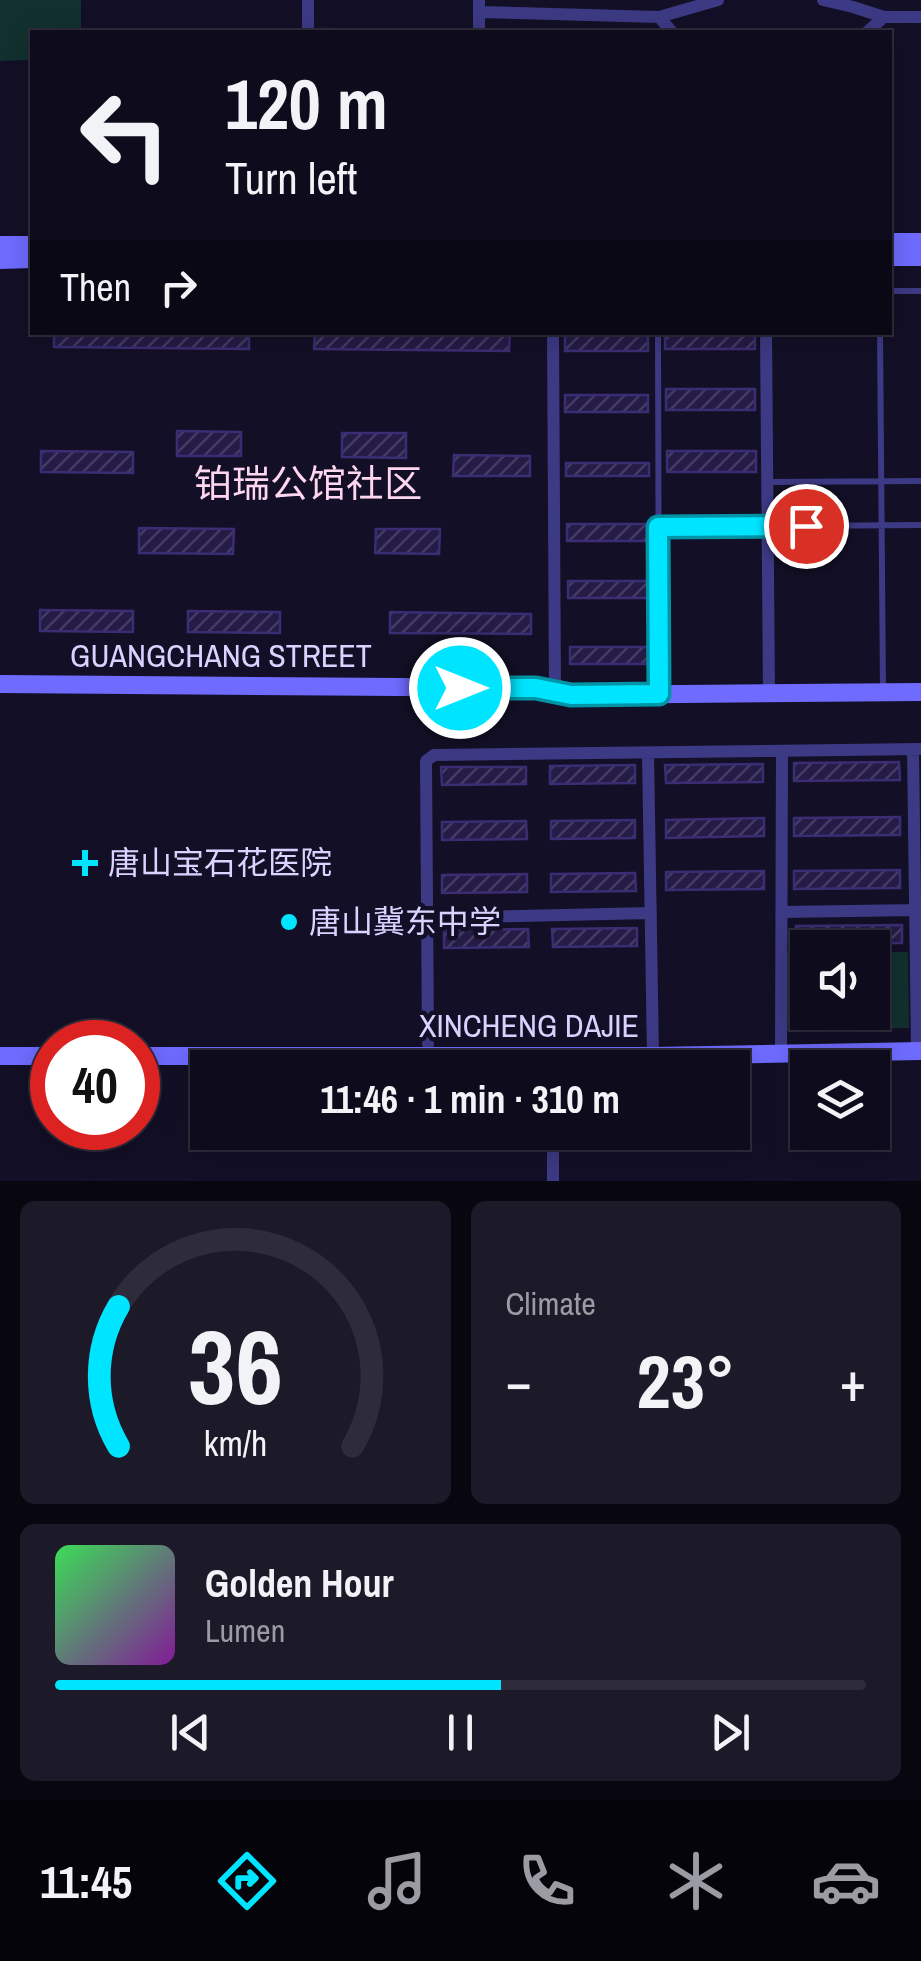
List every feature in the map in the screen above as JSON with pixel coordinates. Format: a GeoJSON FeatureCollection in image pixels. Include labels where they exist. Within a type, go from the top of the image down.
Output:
{"type":"FeatureCollection","features":[{"type":"Feature","properties":{"kind":"main road"},"geometry":{"type":"LineString","coordinates":[[892,242],[921,242]]}},
{"type":"Feature","properties":{"kind":"main road"},"geometry":{"type":"LineString","coordinates":[[0,245],[30,245]]}},
{"type":"Feature","properties":{"kind":"main road"},"geometry":{"type":"LineString","coordinates":[[892,257],[921,256]]}},
{"type":"Feature","properties":{"kind":"main road"},"geometry":{"type":"LineString","coordinates":[[0,260],[30,260]]}},
{"type":"Feature","properties":{"kind":"main road","name":"GUANGCHANG STREET"},"geometry":{"type":"LineString","coordinates":[[0,684],[536,688],[571,695],[921,692]]}},
{"type":"Feature","properties":{"kind":"main road","name":"XINCHENG DAJIE"},"geometry":{"type":"LineString","coordinates":[[750,1054],[919,1051]]}},
{"type":"Feature","properties":{"kind":"main road"},"geometry":{"type":"LineString","coordinates":[[0,1056],[30,1056]]}},
{"type":"Feature","properties":{"kind":"main road","name":"XINCHENG DAJIE"},"geometry":{"type":"LineString","coordinates":[[160,1056],[190,1057]]}},
{"type":"Feature","properties":{"kind":"street"},"geometry":{"type":"LineString","coordinates":[[308,0],[308,30]]}},
{"type":"Feature","properties":{"kind":"street"},"geometry":{"type":"LineString","coordinates":[[479,6],[660,17],[718,0]]}},
{"type":"Feature","properties":{"kind":"street"},"geometry":{"type":"LineString","coordinates":[[823,0],[884,17],[921,17]]}},
{"type":"Feature","properties":{"kind":"street"},"geometry":{"type":"LineString","coordinates":[[660,17],[670,30]]}},
{"type":"Feature","properties":{"kind":"street"},"geometry":{"type":"LineString","coordinates":[[869,30],[884,17]]}},
{"type":"Feature","properties":{"kind":"street"},"geometry":{"type":"LineString","coordinates":[[553,335],[555,692]]}},
{"type":"Feature","properties":{"kind":"street"},"geometry":{"type":"LineString","coordinates":[[766,335],[770,694]]}},
{"type":"Feature","properties":{"kind":"street"},"geometry":{"type":"LineString","coordinates":[[428,1044],[426,761],[434,755],[917,749],[919,1051]]}},
{"type":"Feature","properties":{"kind":"street"},"geometry":{"type":"LineString","coordinates":[[781,1054],[782,751]]}},
{"type":"Feature","properties":{"kind":"street"},"geometry":{"type":"LineString","coordinates":[[648,753],[653,1050]]}},
{"type":"Feature","properties":{"kind":"street"},"geometry":{"type":"LineString","coordinates":[[782,912],[918,910]]}},
{"type":"Feature","properties":{"kind":"street"},"geometry":{"type":"LineString","coordinates":[[427,918],[651,914]]}},
{"type":"Feature","properties":{"kind":"street"},"geometry":{"type":"LineString","coordinates":[[553,1150],[553,1181]]}},
{"type":"Feature","properties":{"kind":"lane"},"geometry":{"type":"LineString","coordinates":[[892,292],[921,291]]}},
{"type":"Feature","properties":{"kind":"lane"},"geometry":{"type":"LineString","coordinates":[[658,335],[659,694]]}},
{"type":"Feature","properties":{"kind":"lane"},"geometry":{"type":"LineString","coordinates":[[880,335],[883,692]]}},
{"type":"Feature","properties":{"kind":"lane"},"geometry":{"type":"LineString","coordinates":[[768,482],[921,482]]}},
{"type":"Feature","properties":{"kind":"lane"},"geometry":{"type":"LineString","coordinates":[[658,527],[921,525]]}},
{"type":"Feature","properties":{"kind":"green space"},"geometry":{"type":"Polygon","coordinates":[[[0,0],[81,0],[81,30],[30,30],[30,60],[0,61],[0,0]]]}},
{"type":"Feature","properties":{"kind":"green space"},"geometry":{"type":"Polygon","coordinates":[[[786,952],[790,952],[790,1030],[786,952]]]}},
{"type":"Feature","properties":{"kind":"green space"},"geometry":{"type":"Polygon","coordinates":[[[890,952],[908,952],[909,1028],[890,1028],[890,952]]]}},
{"type":"Feature","properties":{"kind":"building"},"geometry":{"type":"Polygon","coordinates":[[[54,335],[249,335],[249,349],[54,347],[54,335]]]}},
{"type":"Feature","properties":{"kind":"building"},"geometry":{"type":"Polygon","coordinates":[[[315,335],[510,335],[509,351],[314,349],[315,335]]]}},
{"type":"Feature","properties":{"kind":"building"},"geometry":{"type":"Polygon","coordinates":[[[565,335],[648,335],[648,351],[565,351],[565,335]]]}},
{"type":"Feature","properties":{"kind":"building"},"geometry":{"type":"Polygon","coordinates":[[[665,335],[755,335],[755,349],[665,349],[665,335]]]}},
{"type":"Feature","properties":{"kind":"building"},"geometry":{"type":"Polygon","coordinates":[[[666,389],[755,389],[755,410],[666,410],[666,389]]]}},
{"type":"Feature","properties":{"kind":"building"},"geometry":{"type":"Polygon","coordinates":[[[565,395],[648,395],[648,412],[565,412],[565,395]]]}},
{"type":"Feature","properties":{"kind":"building"},"geometry":{"type":"Polygon","coordinates":[[[177,431],[241,432],[241,456],[177,456],[177,431]]]}},
{"type":"Feature","properties":{"kind":"building"},"geometry":{"type":"Polygon","coordinates":[[[342,433],[406,433],[406,458],[342,457],[342,433]]]}},
{"type":"Feature","properties":{"kind":"building"},"geometry":{"type":"Polygon","coordinates":[[[41,451],[133,452],[133,473],[41,472],[41,451]]]}},
{"type":"Feature","properties":{"kind":"building"},"geometry":{"type":"Polygon","coordinates":[[[667,451],[756,451],[756,472],[667,472],[667,451]]]}},
{"type":"Feature","properties":{"kind":"building"},"geometry":{"type":"Polygon","coordinates":[[[454,455],[530,456],[530,476],[453,476],[454,455]]]}},
{"type":"Feature","properties":{"kind":"building"},"geometry":{"type":"Polygon","coordinates":[[[566,463],[649,463],[649,476],[566,476],[566,463]]]}},
{"type":"Feature","properties":{"kind":"building"},"geometry":{"type":"Polygon","coordinates":[[[567,524],[649,524],[649,541],[567,541],[567,524]]]}},
{"type":"Feature","properties":{"kind":"building"},"geometry":{"type":"Polygon","coordinates":[[[139,528],[234,529],[233,554],[139,553],[139,528]]]}},
{"type":"Feature","properties":{"kind":"building"},"geometry":{"type":"Polygon","coordinates":[[[376,529],[440,529],[439,554],[375,553],[376,529]]]}},
{"type":"Feature","properties":{"kind":"building"},"geometry":{"type":"Polygon","coordinates":[[[568,581],[650,581],[650,598],[568,598],[568,581]]]}},
{"type":"Feature","properties":{"kind":"building"},"geometry":{"type":"Polygon","coordinates":[[[40,610],[133,611],[133,632],[40,631],[40,610]]]}},
{"type":"Feature","properties":{"kind":"building"},"geometry":{"type":"Polygon","coordinates":[[[188,611],[280,612],[280,633],[188,632],[188,611]]]}},
{"type":"Feature","properties":{"kind":"building"},"geometry":{"type":"Polygon","coordinates":[[[390,612],[531,614],[531,634],[390,633],[390,612]]]}},
{"type":"Feature","properties":{"kind":"building"},"geometry":{"type":"Polygon","coordinates":[[[570,647],[652,647],[652,664],[570,664],[570,647]]]}},
{"type":"Feature","properties":{"kind":"building"},"geometry":{"type":"Polygon","coordinates":[[[899,762],[900,780],[794,781],[794,763],[899,762]]]}},
{"type":"Feature","properties":{"kind":"building"},"geometry":{"type":"Polygon","coordinates":[[[763,764],[763,782],[666,783],[665,765],[763,764]]]}},
{"type":"Feature","properties":{"kind":"building"},"geometry":{"type":"Polygon","coordinates":[[[635,765],[635,783],[550,784],[550,766],[635,765]]]}},
{"type":"Feature","properties":{"kind":"building"},"geometry":{"type":"Polygon","coordinates":[[[441,767],[526,767],[526,784],[442,785],[441,767]]]}},
{"type":"Feature","properties":{"kind":"building"},"geometry":{"type":"Polygon","coordinates":[[[900,817],[900,835],[794,836],[794,818],[900,817]]]}},
{"type":"Feature","properties":{"kind":"building"},"geometry":{"type":"Polygon","coordinates":[[[764,818],[764,836],[666,838],[666,820],[764,818]]]}},
{"type":"Feature","properties":{"kind":"building"},"geometry":{"type":"Polygon","coordinates":[[[635,820],[635,838],[551,839],[551,821],[635,820]]]}},
{"type":"Feature","properties":{"kind":"building"},"geometry":{"type":"Polygon","coordinates":[[[526,821],[527,839],[442,840],[442,822],[526,821]]]}},
{"type":"Feature","properties":{"kind":"building"},"geometry":{"type":"Polygon","coordinates":[[[900,870],[900,888],[794,889],[794,871],[900,870]]]}},
{"type":"Feature","properties":{"kind":"building"},"geometry":{"type":"Polygon","coordinates":[[[764,871],[764,889],[666,890],[666,872],[764,871]]]}},
{"type":"Feature","properties":{"kind":"building"},"geometry":{"type":"Polygon","coordinates":[[[635,873],[636,891],[551,892],[551,874],[635,873]]]}},
{"type":"Feature","properties":{"kind":"building"},"geometry":{"type":"Polygon","coordinates":[[[527,874],[527,892],[442,893],[442,875],[527,874]]]}},
{"type":"Feature","properties":{"kind":"building"},"geometry":{"type":"Polygon","coordinates":[[[902,925],[902,943],[890,943],[890,930],[796,930],[796,926],[902,925]]]}},
{"type":"Feature","properties":{"kind":"building"},"geometry":{"type":"Polygon","coordinates":[[[637,928],[637,946],[553,947],[552,929],[637,928]]]}},
{"type":"Feature","properties":{"kind":"building"},"geometry":{"type":"Polygon","coordinates":[[[528,929],[529,947],[444,948],[444,930],[528,929]]]}},
{"type":"Feature","properties":{"kind":"place","name":"唐山宝石花医院"},"geometry":{"type":"Point","coordinates":[85,863]}},
{"type":"Feature","properties":{"kind":"place","name":"唐山冀东中学"},"geometry":{"type":"Point","coordinates":[289,922]}},
{"type":"Feature","properties":{"kind":"district","name":"铂瑞公馆社区"},"geometry":{"type":"Point","coordinates":[308,484]}},
{"type":"Feature","properties":{"kind":"route"},"geometry":{"type":"LineString","coordinates":[[460,688],[536,688],[571,695],[659,694],[658,527],[806,526]]}}]}
